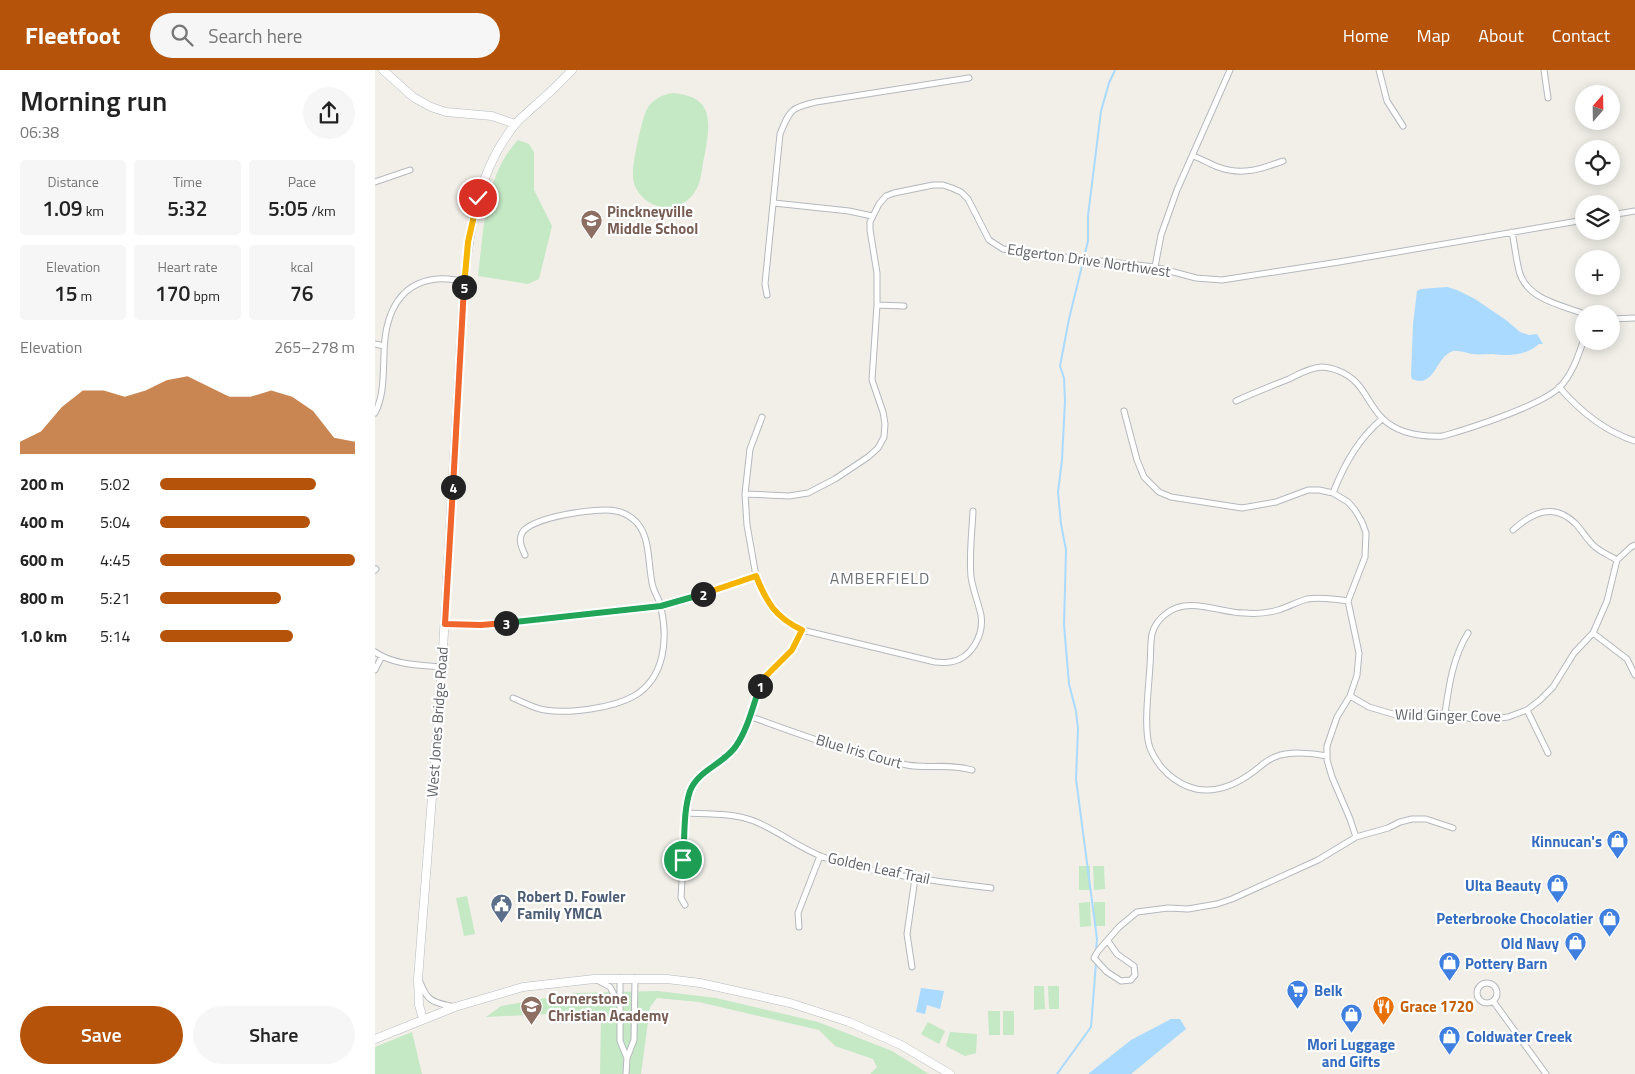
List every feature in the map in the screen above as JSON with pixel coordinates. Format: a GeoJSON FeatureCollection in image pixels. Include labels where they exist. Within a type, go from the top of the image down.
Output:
{"type":"FeatureCollection","features":[{"type":"Feature","properties":{"kind":"street","name":"West Jones Bridge Road"},"geometry":{"type":"LineString","coordinates":[[423,1019],[419,1005],[418,979],[445,624],[464,281],[468,242],[478,198],[491,163],[503,140],[515,124],[572,70]]}},
{"type":"Feature","properties":{"kind":"street"},"geometry":{"type":"LineString","coordinates":[[1155,267],[1161,235],[1177,190],[1230,70]]}},
{"type":"Feature","properties":{"kind":"street"},"geometry":{"type":"LineString","coordinates":[[1379,70],[1387,101],[1403,126]]}},
{"type":"Feature","properties":{"kind":"street"},"geometry":{"type":"LineString","coordinates":[[1544,70],[1548,98]]}},
{"type":"Feature","properties":{"kind":"street"},"geometry":{"type":"LineString","coordinates":[[386,71],[413,97],[431,107],[447,112],[493,116],[515,124]]}},
{"type":"Feature","properties":{"kind":"street"},"geometry":{"type":"LineString","coordinates":[[767,295],[765,284],[780,134],[788,116],[797,106],[969,78]]}},
{"type":"Feature","properties":{"kind":"street"},"geometry":{"type":"LineString","coordinates":[[1193,156],[1235,172],[1247,172],[1283,161]]}},
{"type":"Feature","properties":{"kind":"street"},"geometry":{"type":"LineString","coordinates":[[375,182],[410,170]]}},
{"type":"Feature","properties":{"kind":"street","name":"Edgerton Drive Northwest"},"geometry":{"type":"LineString","coordinates":[[872,216],[886,196],[905,190],[943,185],[961,192],[968,199],[989,240],[1003,248],[1028,253],[1155,267],[1196,278],[1222,280],[1575,222]]}},
{"type":"Feature","properties":{"kind":"street"},"geometry":{"type":"LineString","coordinates":[[745,494],[799,495],[818,489],[868,457],[878,448],[884,437],[885,424],[883,412],[872,380],[877,305],[877,272],[870,230],[872,216],[849,211],[774,203]]}},
{"type":"Feature","properties":{"kind":"street"},"geometry":{"type":"LineString","coordinates":[[1620,214],[1635,211]]}},
{"type":"Feature","properties":{"kind":"street"},"geometry":{"type":"LineString","coordinates":[[1512,232],[1520,275],[1526,286],[1535,295],[1575,311]]}},
{"type":"Feature","properties":{"kind":"street"},"geometry":{"type":"LineString","coordinates":[[375,413],[380,401],[387,326],[395,303],[409,289],[421,282],[438,279],[464,281]]}},
{"type":"Feature","properties":{"kind":"street"},"geometry":{"type":"LineString","coordinates":[[877,305],[904,306]]}},
{"type":"Feature","properties":{"kind":"street"},"geometry":{"type":"LineString","coordinates":[[1620,319],[1635,318]]}},
{"type":"Feature","properties":{"kind":"street"},"geometry":{"type":"LineString","coordinates":[[375,344],[384,346]]}},
{"type":"Feature","properties":{"kind":"street"},"geometry":{"type":"LineString","coordinates":[[1236,401],[1309,370],[1323,367],[1344,373],[1353,379],[1363,389],[1383,419],[1397,428],[1428,437],[1443,436],[1544,397],[1559,387],[1576,363],[1580,350]]}},
{"type":"Feature","properties":{"kind":"street"},"geometry":{"type":"LineString","coordinates":[[1559,387],[1588,415],[1621,436],[1635,441]]}},
{"type":"Feature","properties":{"kind":"street"},"geometry":{"type":"LineString","coordinates":[[1123,412],[1144,477],[1159,492],[1171,497],[1242,508],[1268,504],[1308,490],[1319,490],[1333,493],[1348,502],[1362,522],[1366,533],[1365,557],[1348,601],[1359,653],[1357,675],[1350,696],[1337,717],[1327,746],[1327,756],[1332,777],[1356,837]]}},
{"type":"Feature","properties":{"kind":"street"},"geometry":{"type":"LineString","coordinates":[[762,417],[750,449],[745,494],[747,525],[756,576],[771,608],[781,618],[802,630],[935,662],[952,662],[962,658],[970,651],[981,634],[981,614],[971,577],[973,511]]}},
{"type":"Feature","properties":{"kind":"street"},"geometry":{"type":"LineString","coordinates":[[1333,493],[1340,474],[1353,451],[1374,425],[1383,419]]}},
{"type":"Feature","properties":{"kind":"street"},"geometry":{"type":"LineString","coordinates":[[513,698],[545,710],[571,710],[611,706],[643,690],[656,672],[663,653],[665,633],[661,606],[653,587],[646,543],[639,525],[624,513],[605,510],[575,513],[527,527],[522,534],[520,543],[525,555]]}},
{"type":"Feature","properties":{"kind":"street"},"geometry":{"type":"LineString","coordinates":[[1513,530],[1533,514],[1551,511],[1559,513],[1575,524],[1599,550],[1617,560],[1635,545]]}},
{"type":"Feature","properties":{"kind":"street","name":"Wild Ginger Cove"},"geometry":{"type":"LineString","coordinates":[[1350,696],[1369,707],[1396,715],[1416,716],[1445,713],[1473,719],[1491,719],[1527,710],[1553,687],[1574,653],[1593,633],[1607,600],[1617,560]]}},
{"type":"Feature","properties":{"kind":"street"},"geometry":{"type":"LineString","coordinates":[[445,624],[481,625],[661,606],[693,598],[756,576]]}},
{"type":"Feature","properties":{"kind":"street"},"geometry":{"type":"LineString","coordinates":[[1327,756],[1314,754],[1275,757],[1234,784],[1211,790],[1197,789],[1174,779],[1159,764],[1149,746],[1147,727],[1152,635],[1159,620],[1167,612],[1184,606],[1204,607],[1244,614],[1276,611],[1315,598],[1348,601]]}},
{"type":"Feature","properties":{"kind":"street"},"geometry":{"type":"LineString","coordinates":[[685,905],[681,898],[687,813],[691,790],[699,777],[724,760],[736,748],[743,735],[761,681],[792,650],[802,630]]}},
{"type":"Feature","properties":{"kind":"street"},"geometry":{"type":"LineString","coordinates":[[1593,633],[1627,659],[1635,675]]}},
{"type":"Feature","properties":{"kind":"street"},"geometry":{"type":"LineString","coordinates":[[1445,713],[1456,658],[1468,634]]}},
{"type":"Feature","properties":{"kind":"street"},"geometry":{"type":"LineString","coordinates":[[375,652],[398,662],[442,667]]}},
{"type":"Feature","properties":{"kind":"street"},"geometry":{"type":"LineString","coordinates":[[375,670],[382,656]]}},
{"type":"Feature","properties":{"kind":"street"},"geometry":{"type":"LineString","coordinates":[[1527,710],[1548,753]]}},
{"type":"Feature","properties":{"kind":"street","name":"Blue Iris Court"},"geometry":{"type":"LineString","coordinates":[[749,716],[869,757],[911,766],[958,766],[971,770]]}},
{"type":"Feature","properties":{"kind":"street","name":"Golden Leaf Trail"},"geometry":{"type":"LineString","coordinates":[[687,813],[742,817],[756,822],[820,856],[866,868],[915,878],[991,888]]}},
{"type":"Feature","properties":{"kind":"street"},"geometry":{"type":"LineString","coordinates":[[1108,941],[1117,954],[1134,966],[1135,975],[1131,980],[1121,981],[1107,972],[1093,958],[1119,926],[1137,912],[1168,908],[1188,909],[1232,900],[1318,860],[1356,837],[1412,819],[1431,820],[1453,828]]}},
{"type":"Feature","properties":{"kind":"street"},"geometry":{"type":"LineString","coordinates":[[799,927],[798,913],[820,856]]}},
{"type":"Feature","properties":{"kind":"street"},"geometry":{"type":"LineString","coordinates":[[913,967],[907,934],[915,878]]}},
{"type":"Feature","properties":{"kind":"street"},"geometry":{"type":"LineString","coordinates":[[620,978],[620,1041],[627,1058]]}},
{"type":"Feature","properties":{"kind":"street"},"geometry":{"type":"LineString","coordinates":[[626,1074],[627,1058],[634,1040],[635,978]]}},
{"type":"Feature","properties":{"kind":"street"},"geometry":{"type":"LineString","coordinates":[[418,979],[425,995],[431,1000],[455,1007]]}},
{"type":"Feature","properties":{"kind":"street"},"geometry":{"type":"LineString","coordinates":[[594,979],[610,987],[620,1005]]}},
{"type":"Feature","properties":{"kind":"street"},"geometry":{"type":"LineString","coordinates":[[375,1040],[455,1007],[523,987],[594,979],[667,979],[700,983],[790,1003],[849,1022],[901,1045],[950,1074]]}},
{"type":"Feature","properties":{"kind":"street"},"geometry":{"type":"LineString","coordinates":[[1493,1001],[1546,1074]]}},
{"type":"Feature","properties":{"kind":"green space"},"geometry":{"type":"Polygon","coordinates":[[[672,93],[695,99],[702,105],[708,120],[707,141],[701,177],[696,190],[684,203],[677,206],[660,207],[645,200],[636,189],[633,170],[640,131],[647,109],[658,98],[672,93]]]}},
{"type":"Feature","properties":{"kind":"green space"},"geometry":{"type":"Polygon","coordinates":[[[518,140],[529,144],[534,152],[534,190],[552,226],[539,279],[528,284],[478,276],[484,222],[492,187],[498,170],[518,140]]]}},
{"type":"Feature","properties":{"kind":"green space"},"geometry":{"type":"Polygon","coordinates":[[[1079,866],[1090,866],[1090,890],[1079,890],[1079,866]]]}},
{"type":"Feature","properties":{"kind":"green space"},"geometry":{"type":"Polygon","coordinates":[[[1093,866],[1104,866],[1105,889],[1094,890],[1093,866]]]}},
{"type":"Feature","properties":{"kind":"green space"},"geometry":{"type":"Polygon","coordinates":[[[467,896],[475,934],[464,936],[456,898],[467,896]]]}},
{"type":"Feature","properties":{"kind":"green space"},"geometry":{"type":"Polygon","coordinates":[[[1090,902],[1091,926],[1080,927],[1079,903],[1090,902]]]}},
{"type":"Feature","properties":{"kind":"green space"},"geometry":{"type":"Polygon","coordinates":[[[1094,902],[1105,902],[1105,926],[1094,926],[1094,902]]]}},
{"type":"Feature","properties":{"kind":"green space"},"geometry":{"type":"Polygon","coordinates":[[[1034,986],[1044,986],[1045,1009],[1034,1010],[1034,986]]]}},
{"type":"Feature","properties":{"kind":"green space"},"geometry":{"type":"Polygon","coordinates":[[[1048,986],[1059,986],[1059,1009],[1049,1009],[1048,986]]]}},
{"type":"Feature","properties":{"kind":"green space"},"geometry":{"type":"Polygon","coordinates":[[[658,991],[716,998],[818,1022],[892,1051],[929,1074],[870,1074],[877,1067],[873,1059],[835,1046],[819,1030],[699,1002],[657,998],[650,1007],[641,1074],[600,1074],[601,1017],[588,1012],[486,1017],[501,1006],[574,993],[658,991]]]}},
{"type":"Feature","properties":{"kind":"green space"},"geometry":{"type":"Polygon","coordinates":[[[988,1011],[1000,1011],[1000,1035],[989,1035],[988,1011]]]}},
{"type":"Feature","properties":{"kind":"green space"},"geometry":{"type":"Polygon","coordinates":[[[1003,1011],[1014,1011],[1014,1035],[1003,1035],[1003,1011]]]}},
{"type":"Feature","properties":{"kind":"green space"},"geometry":{"type":"Polygon","coordinates":[[[928,1022],[945,1031],[939,1044],[921,1034],[928,1022]]]}},
{"type":"Feature","properties":{"kind":"green space"},"geometry":{"type":"Polygon","coordinates":[[[412,1032],[422,1074],[375,1074],[375,1047],[412,1032]]]}},
{"type":"Feature","properties":{"kind":"green space"},"geometry":{"type":"Polygon","coordinates":[[[950,1032],[977,1034],[976,1053],[965,1056],[946,1046],[950,1032]]]}},
{"type":"Feature","properties":{"kind":"water"},"geometry":{"type":"Polygon","coordinates":[[[1447,287],[1475,299],[1520,332],[1529,335],[1537,334],[1543,344],[1539,344],[1528,351],[1511,355],[1453,351],[1442,359],[1426,380],[1412,379],[1413,324],[1417,291],[1447,287]]]}},
{"type":"Feature","properties":{"kind":"water"},"geometry":{"type":"Polygon","coordinates":[[[921,988],[944,991],[940,1009],[927,1005],[925,1014],[916,1012],[921,988]]]}},
{"type":"Feature","properties":{"kind":"water"},"geometry":{"type":"Polygon","coordinates":[[[1171,1019],[1180,1019],[1186,1029],[1131,1074],[1088,1074],[1131,1040],[1171,1019]]]}},
{"type":"Feature","properties":{"kind":"waterway"},"geometry":{"type":"LineString","coordinates":[[1096,951],[1097,939],[1076,779],[1078,729],[1076,711],[1069,684],[1064,625],[1066,550],[1058,492],[1062,460],[1065,401],[1064,378],[1060,366],[1088,241],[1088,216],[1101,111],[1115,70]]}},
{"type":"Feature","properties":{"kind":"waterway"},"geometry":{"type":"LineString","coordinates":[[1057,1074],[1091,1027],[1096,963]]}},
{"type":"Feature","properties":{"kind":"place","name":"Pinckneyville Middle School"},"geometry":{"type":"Point","coordinates":[591,239]}},
{"type":"Feature","properties":{"kind":"place","name":"Kinnucan's"},"geometry":{"type":"Point","coordinates":[1618,860]}},
{"type":"Feature","properties":{"kind":"place","name":"Ulta Beauty"},"geometry":{"type":"Point","coordinates":[1557,904]}},
{"type":"Feature","properties":{"kind":"place","name":"Robert D. Fowler Family YMCA"},"geometry":{"type":"Point","coordinates":[501,924]}},
{"type":"Feature","properties":{"kind":"place","name":"Peterbrooke Chocolatier"},"geometry":{"type":"Point","coordinates":[1609,937]}},
{"type":"Feature","properties":{"kind":"place","name":"Old Navy"},"geometry":{"type":"Point","coordinates":[1575,962]}},
{"type":"Feature","properties":{"kind":"place","name":"Pottery Barn"},"geometry":{"type":"Point","coordinates":[1449,982]}},
{"type":"Feature","properties":{"kind":"place","name":"Belk"},"geometry":{"type":"Point","coordinates":[1298,1009]}},
{"type":"Feature","properties":{"kind":"place","name":"Grace 1720"},"geometry":{"type":"Point","coordinates":[1384,1025]}},
{"type":"Feature","properties":{"kind":"place","name":"Cornerstone Christian Academy"},"geometry":{"type":"Point","coordinates":[532,1026]}},
{"type":"Feature","properties":{"kind":"place","name":"Mori Luggage and Gifts"},"geometry":{"type":"Point","coordinates":[1351,1034]}},
{"type":"Feature","properties":{"kind":"place","name":"Coldwater Creek"},"geometry":{"type":"Point","coordinates":[1450,1055]}},
{"type":"Feature","properties":{"kind":"district","name":"AMBERFIELD"},"geometry":{"type":"Point","coordinates":[880,578]}},
{"type":"Feature","properties":{"kind":"route"},"geometry":{"type":"LineString","coordinates":[[478,198],[468,242],[464,281],[445,624],[481,625],[661,606],[693,598],[756,576],[771,608],[781,618],[802,630],[792,650],[761,681],[743,735],[736,748],[724,760],[699,777],[691,790],[688,801],[683,860]]}}]}
